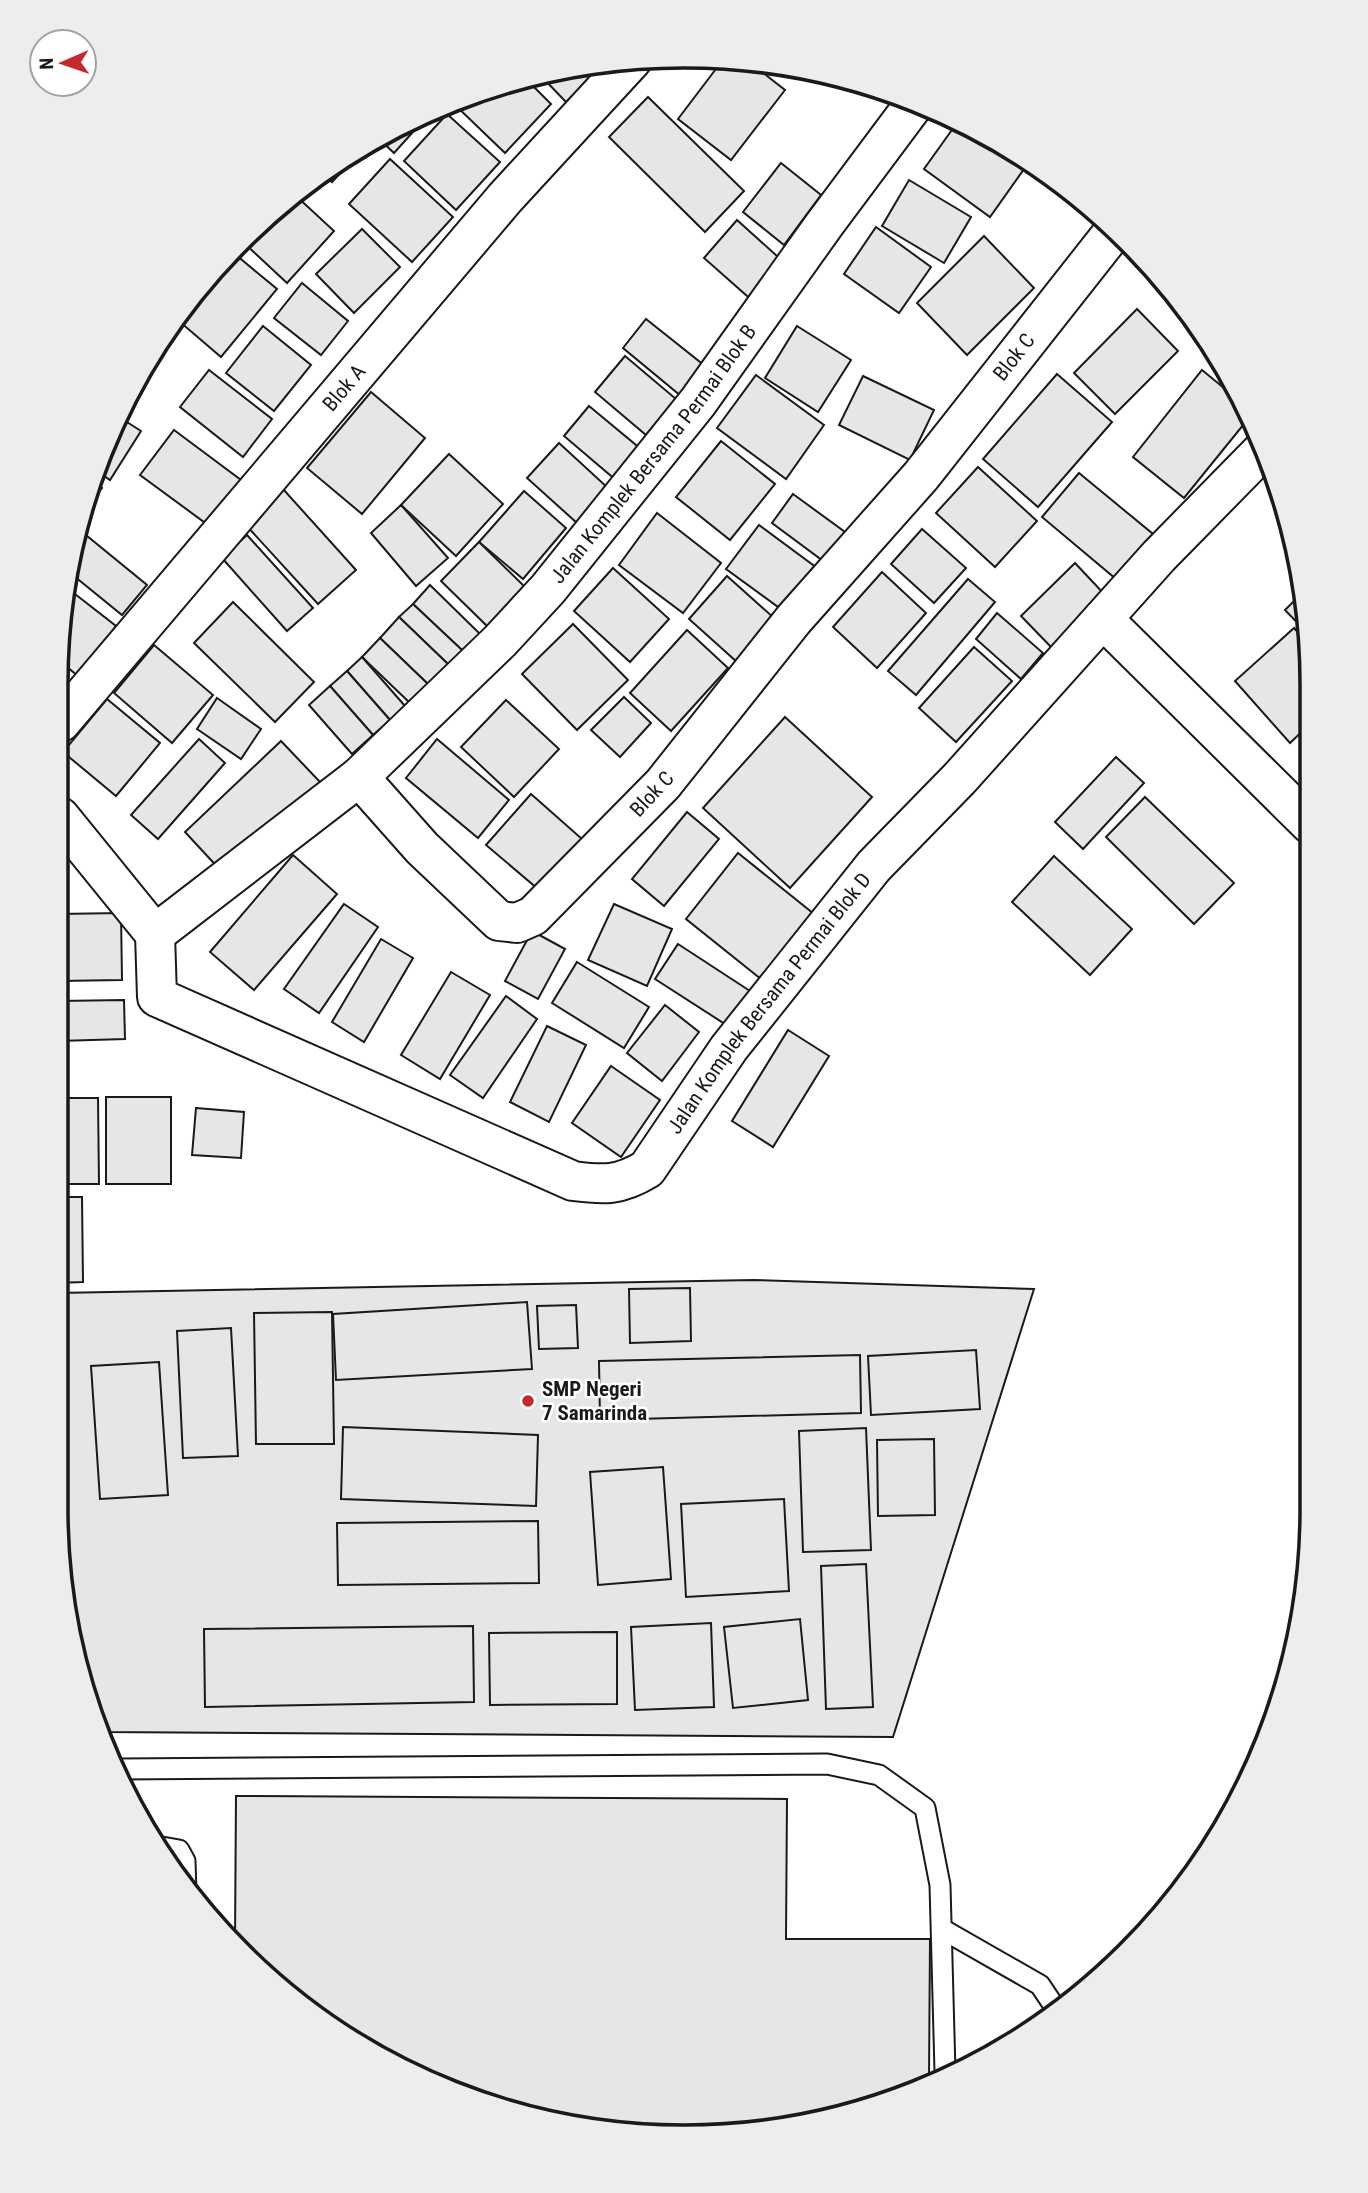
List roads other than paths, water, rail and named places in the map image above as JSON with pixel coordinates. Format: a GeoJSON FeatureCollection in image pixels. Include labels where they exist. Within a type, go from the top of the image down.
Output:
{"type":"FeatureCollection","features":[{"type":"Feature","properties":{"kind":"street","name":"Blok A"},"geometry":{"type":"LineString","coordinates":[[68,714],[505,198],[621,72]]}},
{"type":"Feature","properties":{"kind":"street","name":"Jalan Komplek Bersama Permai Blok B"},"geometry":{"type":"LineString","coordinates":[[359,777],[500,641],[548,589],[698,402],[909,111]]}},
{"type":"Feature","properties":{"kind":"street","name":"Blok C"},"geometry":{"type":"LineString","coordinates":[[359,777],[422,848],[499,921],[517,923],[533,916],[663,784],[794,619],[920,476],[1109,239]]}},
{"type":"Feature","properties":{"kind":"street","name":"Jalan Komplek Bersama Permai Blok D"},"geometry":{"type":"LineString","coordinates":[[155,934],[156,997],[573,1181],[603,1185],[628,1181],[647,1170],[729,1048],[874,866],[960,778],[1159,556],[1257,458]]}},
{"type":"Feature","properties":{"kind":"street"},"geometry":{"type":"LineString","coordinates":[[1103,619],[1300,814]]}},
{"type":"Feature","properties":{"kind":"street"},"geometry":{"type":"LineString","coordinates":[[68,827],[155,934],[359,777]]}},
{"type":"Feature","properties":{"kind":"lane"},"geometry":{"type":"LineString","coordinates":[[126,1769],[827,1764],[879,1775],[925,1808],[940,1885],[945,2066]]}},
{"type":"Feature","properties":{"kind":"lane"},"geometry":{"type":"LineString","coordinates":[[170,1848],[179,1850],[185,1861],[185,1870]]}},
{"type":"Feature","properties":{"kind":"lane"},"geometry":{"type":"LineString","coordinates":[[942,1929],[1040,1985],[1052,2003]]}},
{"type":"Feature","properties":{"kind":"place","name":"SMP Negeri 7 Samarinda"},"geometry":{"type":"Point","coordinates":[528,1401]}}]}
